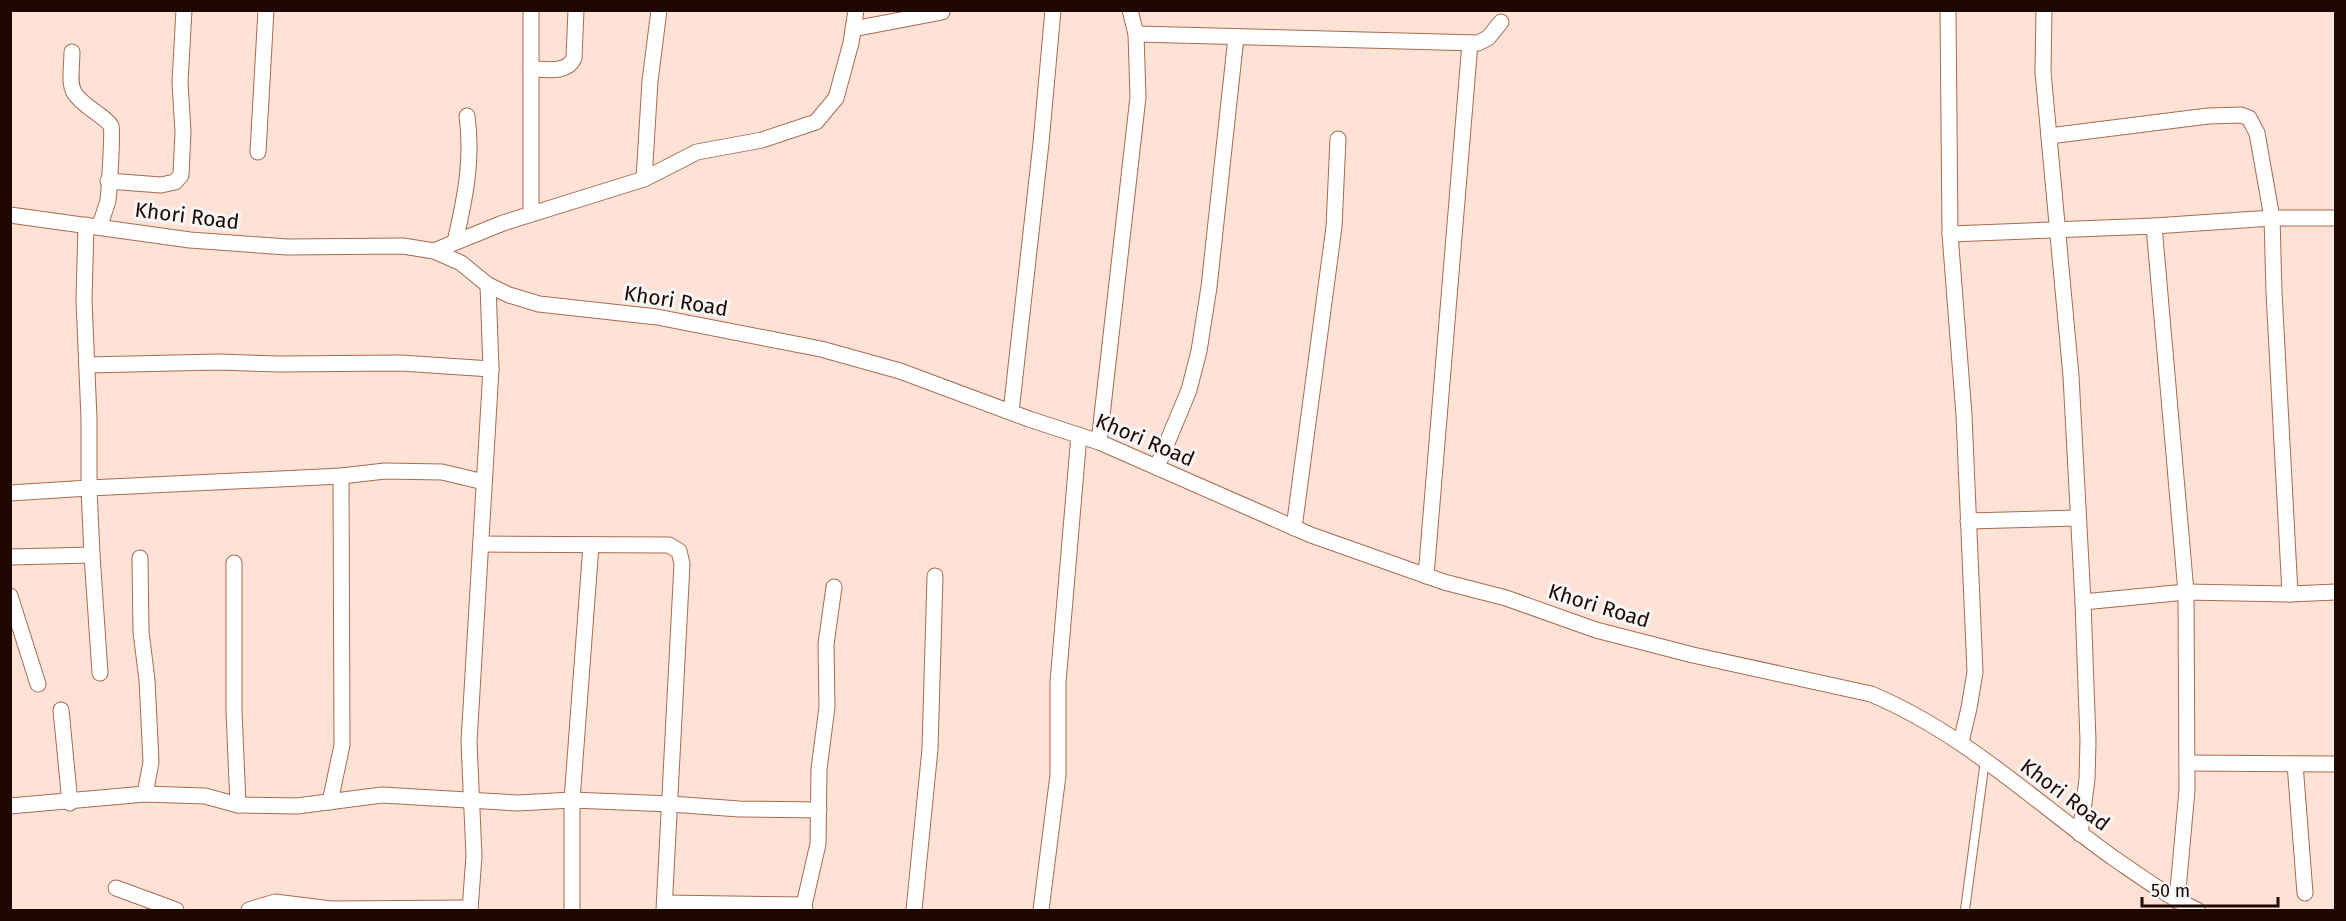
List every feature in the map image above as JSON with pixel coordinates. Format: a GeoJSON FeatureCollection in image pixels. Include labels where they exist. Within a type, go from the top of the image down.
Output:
{"type":"FeatureCollection","features":[{"type":"Feature","properties":{"kind":"street"},"geometry":{"type":"LineString","coordinates":[[108,181],[161,185],[175,182],[181,175],[183,132],[180,82],[184,10]]}},
{"type":"Feature","properties":{"kind":"street"},"geometry":{"type":"LineString","coordinates":[[258,152],[266,10]]}},
{"type":"Feature","properties":{"kind":"street"},"geometry":{"type":"LineString","coordinates":[[531,10],[531,214]]}},
{"type":"Feature","properties":{"kind":"street"},"geometry":{"type":"LineString","coordinates":[[531,69],[563,69],[571,65],[574,58],[576,10]]}},
{"type":"Feature","properties":{"kind":"street"},"geometry":{"type":"LineString","coordinates":[[644,179],[650,81],[659,10]]}},
{"type":"Feature","properties":{"kind":"street"},"geometry":{"type":"LineString","coordinates":[[434,250],[531,214],[644,179],[697,152],[762,140],[816,122],[836,98],[856,10]]}},
{"type":"Feature","properties":{"kind":"street"},"geometry":{"type":"LineString","coordinates":[[1011,412],[1040,155],[1053,10]]}},
{"type":"Feature","properties":{"kind":"street"},"geometry":{"type":"LineString","coordinates":[[1099,442],[1138,97],[1136,34],[1130,10]]}},
{"type":"Feature","properties":{"kind":"street"},"geometry":{"type":"LineString","coordinates":[[1948,10],[1950,234],[1964,415],[1975,672],[1961,742]]}},
{"type":"Feature","properties":{"kind":"street"},"geometry":{"type":"LineString","coordinates":[[2044,10],[2043,72],[2071,376],[2082,602],[2088,741],[2087,778],[2080,834]]}},
{"type":"Feature","properties":{"kind":"street"},"geometry":{"type":"LineString","coordinates":[[853,29],[942,12]]}},
{"type":"Feature","properties":{"kind":"street"},"geometry":{"type":"LineString","coordinates":[[1136,34],[1478,43],[1488,38],[1501,22]]}},
{"type":"Feature","properties":{"kind":"street"},"geometry":{"type":"LineString","coordinates":[[1157,467],[1189,390],[1199,351],[1209,287],[1236,37]]}},
{"type":"Feature","properties":{"kind":"street"},"geometry":{"type":"LineString","coordinates":[[1426,576],[1470,43]]}},
{"type":"Feature","properties":{"kind":"street"},"geometry":{"type":"LineString","coordinates":[[72,52],[71,85],[73,93],[106,120],[111,127],[112,138],[108,198],[93,226],[84,300],[89,488],[100,674]]}},
{"type":"Feature","properties":{"kind":"street"},"geometry":{"type":"LineString","coordinates":[[2049,136],[2208,116],[2241,115],[2249,118],[2257,133],[2272,218],[2290,594]]}},
{"type":"Feature","properties":{"kind":"street"},"geometry":{"type":"LineString","coordinates":[[455,242],[469,168],[470,144],[467,116]]}},
{"type":"Feature","properties":{"kind":"street"},"geometry":{"type":"LineString","coordinates":[[1294,528],[1334,226],[1338,139]]}},
{"type":"Feature","properties":{"kind":"street","name":"Khori Road"},"geometry":{"type":"LineString","coordinates":[[10,215],[190,240],[266,246],[403,246],[434,250],[461,263],[488,285],[509,295],[539,304],[657,317],[822,348],[900,371],[1099,442],[1294,528],[1426,576],[1506,598],[1596,630],[1693,655],[1871,694],[1898,706],[1961,742],[2080,834],[2177,901],[2197,910]]}},
{"type":"Feature","properties":{"kind":"street"},"geometry":{"type":"LineString","coordinates":[[1950,234],[2154,226],[2272,218],[2336,218]]}},
{"type":"Feature","properties":{"kind":"street"},"geometry":{"type":"LineString","coordinates":[[2154,226],[2186,592],[2187,790],[2177,901]]}},
{"type":"Feature","properties":{"kind":"street"},"geometry":{"type":"LineString","coordinates":[[249,910],[275,902],[331,909],[470,909],[474,856],[469,742],[491,369],[488,285]]}},
{"type":"Feature","properties":{"kind":"street"},"geometry":{"type":"LineString","coordinates":[[87,365],[218,362],[401,363],[491,369]]}},
{"type":"Feature","properties":{"kind":"street"},"geometry":{"type":"LineString","coordinates":[[1041,910],[1058,775],[1058,682],[1079,435]]}},
{"type":"Feature","properties":{"kind":"street"},"geometry":{"type":"LineString","coordinates":[[10,493],[341,476],[385,471],[442,472],[484,482]]}},
{"type":"Feature","properties":{"kind":"street"},"geometry":{"type":"LineString","coordinates":[[330,802],[342,745],[341,476]]}},
{"type":"Feature","properties":{"kind":"street"},"geometry":{"type":"LineString","coordinates":[[1968,521],[2078,518]]}},
{"type":"Feature","properties":{"kind":"street"},"geometry":{"type":"LineString","coordinates":[[481,544],[669,545],[679,551],[682,564],[664,907],[805,908],[818,844],[819,769],[827,707],[826,644],[834,587]]}},
{"type":"Feature","properties":{"kind":"street"},"geometry":{"type":"LineString","coordinates":[[572,910],[572,800],[591,545]]}},
{"type":"Feature","properties":{"kind":"street"},"geometry":{"type":"LineString","coordinates":[[10,557],[92,555]]}},
{"type":"Feature","properties":{"kind":"street"},"geometry":{"type":"LineString","coordinates":[[140,558],[141,632],[147,680],[151,762],[145,794]]}},
{"type":"Feature","properties":{"kind":"street"},"geometry":{"type":"LineString","coordinates":[[234,562],[233,699],[238,805]]}},
{"type":"Feature","properties":{"kind":"street"},"geometry":{"type":"LineString","coordinates":[[914,910],[930,749],[935,576]]}},
{"type":"Feature","properties":{"kind":"street"},"geometry":{"type":"LineString","coordinates":[[2082,602],[2186,592],[2290,594],[2336,592]]}},
{"type":"Feature","properties":{"kind":"street"},"geometry":{"type":"LineString","coordinates":[[10,596],[38,684]]}},
{"type":"Feature","properties":{"kind":"street"},"geometry":{"type":"LineString","coordinates":[[62,710],[70,802]]}},
{"type":"Feature","properties":{"kind":"street"},"geometry":{"type":"LineString","coordinates":[[2187,763],[2336,764]]}},
{"type":"Feature","properties":{"kind":"street"},"geometry":{"type":"LineString","coordinates":[[2295,764],[2304,893]]}},
{"type":"Feature","properties":{"kind":"street"},"geometry":{"type":"LineString","coordinates":[[10,806],[145,794],[205,796],[238,805],[297,806],[382,795],[518,803],[572,800],[671,804],[738,810],[819,810]]}},
{"type":"Feature","properties":{"kind":"street"},"geometry":{"type":"LineString","coordinates":[[116,888],[176,910]]}},
{"type":"Feature","properties":{"kind":"lane"},"geometry":{"type":"LineString","coordinates":[[1965,910],[1985,760]]}}]}
